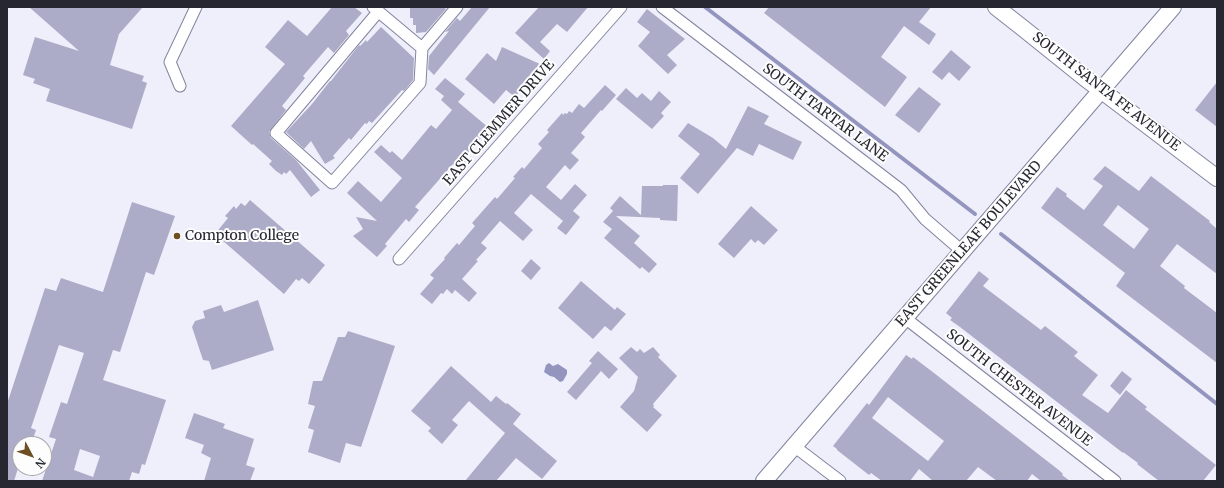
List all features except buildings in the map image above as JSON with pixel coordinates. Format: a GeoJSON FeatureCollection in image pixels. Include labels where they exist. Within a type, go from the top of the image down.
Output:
{"type":"FeatureCollection","features":[{"type":"Feature","properties":{"kind":"street"},"geometry":{"type":"LineString","coordinates":[[180,86],[170,62],[196,7]]}},
{"type":"Feature","properties":{"kind":"street"},"geometry":{"type":"LineString","coordinates":[[422,48],[375,9],[276,133],[332,184],[420,83],[422,48],[457,7]]}},
{"type":"Feature","properties":{"kind":"street","name":"EAST CLEMMER DRIVE"},"geometry":{"type":"LineString","coordinates":[[399,259],[621,7]]}},
{"type":"Feature","properties":{"kind":"street","name":"SOUTH TARTAR LANE"},"geometry":{"type":"LineString","coordinates":[[662,7],[901,190],[925,219],[962,250]]}},
{"type":"Feature","properties":{"kind":"street","name":"SOUTH SANTA FE AVENUE"},"geometry":{"type":"LineString","coordinates":[[996,7],[1101,90],[1217,178]]}},
{"type":"Feature","properties":{"kind":"street","name":"EAST GREENLEAF BOULEVARD"},"geometry":{"type":"LineString","coordinates":[[764,481],[1173,7]]}},
{"type":"Feature","properties":{"kind":"street","name":"SOUTH CHESTER AVENUE"},"geometry":{"type":"LineString","coordinates":[[905,318],[1116,481]]}},
{"type":"Feature","properties":{"kind":"street"},"geometry":{"type":"LineString","coordinates":[[794,446],[840,481]]}},
{"type":"Feature","properties":{"kind":"water"},"geometry":{"type":"Polygon","coordinates":[[[549,363],[553,366],[558,364],[567,370],[567,374],[563,381],[560,382],[544,372],[546,365],[549,363]]]}},
{"type":"Feature","properties":{"kind":"waterway"},"geometry":{"type":"LineString","coordinates":[[705,7],[975,214]]}},
{"type":"Feature","properties":{"kind":"waterway"},"geometry":{"type":"LineString","coordinates":[[1001,234],[1217,404]]}},
{"type":"Feature","properties":{"kind":"place","name":"Compton College"},"geometry":{"type":"Point","coordinates":[177,236]}}]}
